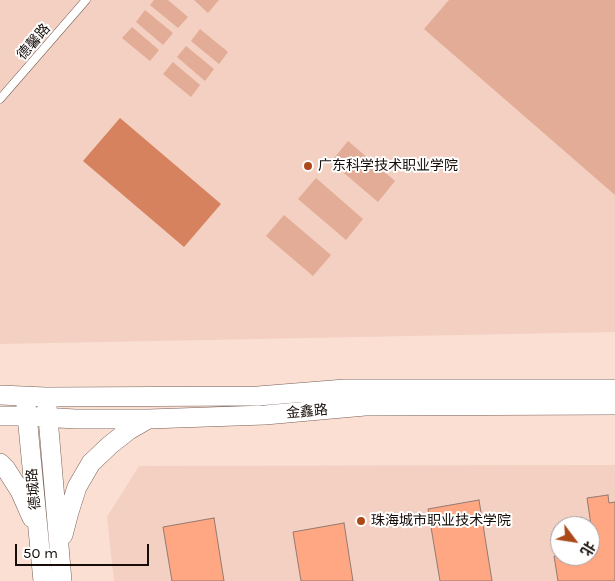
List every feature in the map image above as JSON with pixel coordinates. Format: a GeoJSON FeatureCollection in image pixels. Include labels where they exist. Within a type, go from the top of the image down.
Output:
{"type":"FeatureCollection","features":[{"type":"Feature","properties":{"kind":"street","name":"金鑫路"},"geometry":{"type":"LineString","coordinates":[[0,395],[46,397],[258,396],[345,389],[615,389]]}},
{"type":"Feature","properties":{"kind":"street","name":"德城路"},"geometry":{"type":"LineString","coordinates":[[26,396],[43,581]]}},
{"type":"Feature","properties":{"kind":"street","name":"德城路"},"geometry":{"type":"LineString","coordinates":[[46,397],[62,581]]}},
{"type":"Feature","properties":{"kind":"street","name":"金鑫路"},"geometry":{"type":"LineString","coordinates":[[0,416],[149,419],[265,415],[365,406],[615,404]]}},
{"type":"Feature","properties":{"kind":"street"},"geometry":{"type":"LineString","coordinates":[[59,551],[77,487],[91,463],[129,430],[149,419]]}},
{"type":"Feature","properties":{"kind":"street"},"geometry":{"type":"LineString","coordinates":[[0,463],[20,491],[38,533]]}},
{"type":"Feature","properties":{"kind":"lane","name":"德馨路"},"geometry":{"type":"LineString","coordinates":[[0,100],[86,0]]}},
{"type":"Feature","properties":{"kind":"shaded area","name":"广东科学技术职业学院"},"geometry":{"type":"Polygon","coordinates":[[[0,0],[615,0],[615,332],[0,344],[0,0]]]}},
{"type":"Feature","properties":{"kind":"shaded area"},"geometry":{"type":"Polygon","coordinates":[[[154,0],[168,0],[188,17],[178,28],[150,5],[154,0]]]}},
{"type":"Feature","properties":{"kind":"shaded area"},"geometry":{"type":"Polygon","coordinates":[[[194,0],[219,0],[208,13],[194,0]]]}},
{"type":"Feature","properties":{"kind":"shaded area"},"geometry":{"type":"Polygon","coordinates":[[[449,0],[615,0],[615,195],[424,29],[449,0]]]}},
{"type":"Feature","properties":{"kind":"shaded area"},"geometry":{"type":"Polygon","coordinates":[[[145,10],[173,33],[163,45],[136,22],[145,10]]]}},
{"type":"Feature","properties":{"kind":"shaded area"},"geometry":{"type":"Polygon","coordinates":[[[132,27],[159,50],[150,61],[122,38],[132,27]]]}},
{"type":"Feature","properties":{"kind":"shaded area"},"geometry":{"type":"Polygon","coordinates":[[[200,29],[228,52],[219,64],[191,41],[200,29]]]}},
{"type":"Feature","properties":{"kind":"shaded area"},"geometry":{"type":"Polygon","coordinates":[[[186,46],[214,69],[205,81],[177,57],[186,46]]]}},
{"type":"Feature","properties":{"kind":"shaded area"},"geometry":{"type":"Polygon","coordinates":[[[173,62],[200,85],[191,97],[163,74],[173,62]]]}},
{"type":"Feature","properties":{"kind":"shaded area"},"geometry":{"type":"Polygon","coordinates":[[[120,118],[221,204],[184,247],[83,161],[120,118]]]}},
{"type":"Feature","properties":{"kind":"shaded area"},"geometry":{"type":"Polygon","coordinates":[[[348,141],[395,181],[378,202],[331,162],[348,141]]]}},
{"type":"Feature","properties":{"kind":"shaded area"},"geometry":{"type":"Polygon","coordinates":[[[316,178],[363,219],[346,240],[298,199],[316,178]]]}},
{"type":"Feature","properties":{"kind":"shaded area"},"geometry":{"type":"Polygon","coordinates":[[[284,215],[331,255],[313,276],[266,236],[284,215]]]}},
{"type":"Feature","properties":{"kind":"shaded area","name":"珠海城市职业技术学院"},"geometry":{"type":"Polygon","coordinates":[[[615,465],[615,581],[114,581],[107,517],[139,466],[615,465]]]}},
{"type":"Feature","properties":{"kind":"building"},"geometry":{"type":"Polygon","coordinates":[[[608,495],[609,503],[615,502],[615,581],[558,581],[556,566],[600,566],[600,516],[590,516],[587,498],[608,495]]]}},
{"type":"Feature","properties":{"kind":"building"},"geometry":{"type":"Polygon","coordinates":[[[479,500],[492,581],[440,581],[428,509],[479,500]]]}},
{"type":"Feature","properties":{"kind":"building"},"geometry":{"type":"Polygon","coordinates":[[[214,518],[224,581],[172,581],[163,527],[214,518]]]}},
{"type":"Feature","properties":{"kind":"building"},"geometry":{"type":"Polygon","coordinates":[[[344,523],[353,581],[301,581],[293,532],[344,523]]]}},
{"type":"Feature","properties":{"kind":"place","name":"广东科学技术职业学院"},"geometry":{"type":"Point","coordinates":[308,166]}},
{"type":"Feature","properties":{"kind":"place","name":"珠海城市职业技术学院"},"geometry":{"type":"Point","coordinates":[361,521]}}]}
